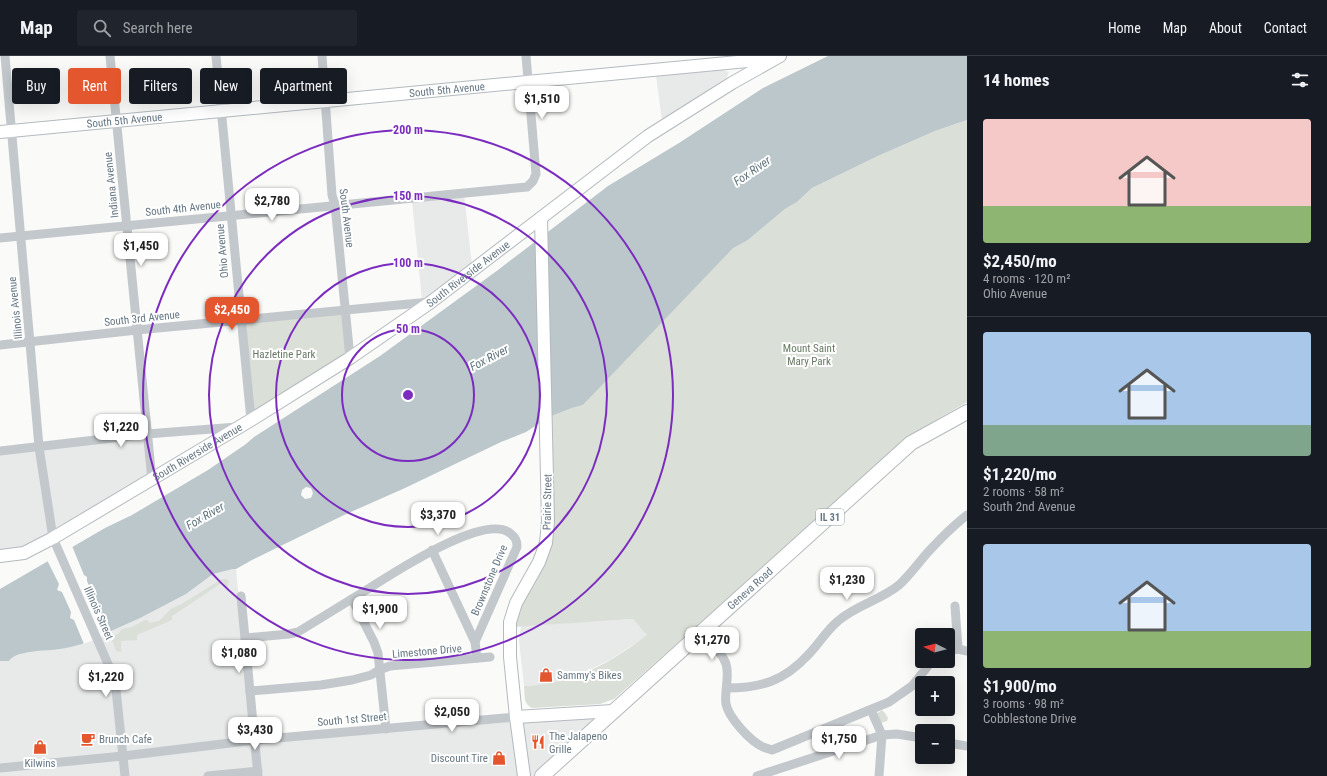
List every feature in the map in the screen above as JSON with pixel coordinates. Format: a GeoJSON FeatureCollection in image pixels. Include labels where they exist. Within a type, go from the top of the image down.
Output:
{"type":"FeatureCollection","features":[{"type":"Feature","properties":{"kind":"main road","name":"Geneva Road"},"geometry":{"type":"LineString","coordinates":[[542,776],[613,710],[700,634],[912,443],[967,412]]}},
{"type":"Feature","properties":{"kind":"street","name":"Illinois Avenue"},"geometry":{"type":"LineString","coordinates":[[5,56],[13,130],[20,236],[31,342],[39,447],[53,538],[61,555]]}},
{"type":"Feature","properties":{"kind":"street","name":"Indiana Avenue"},"geometry":{"type":"LineString","coordinates":[[110,56],[152,480]]}},
{"type":"Feature","properties":{"kind":"street","name":"Ohio Avenue"},"geometry":{"type":"LineString","coordinates":[[216,56],[251,420]]}},
{"type":"Feature","properties":{"kind":"street","name":"South Avenue"},"geometry":{"type":"LineString","coordinates":[[322,56],[323,68]]}},
{"type":"Feature","properties":{"kind":"street"},"geometry":{"type":"LineString","coordinates":[[526,56],[528,82]]}},
{"type":"Feature","properties":{"kind":"street","name":"South 5th Avenue"},"geometry":{"type":"LineString","coordinates":[[347,99],[777,58]]}},
{"type":"Feature","properties":{"kind":"street","name":"South Riverside Avenue"},"geometry":{"type":"LineString","coordinates":[[0,556],[24,553],[53,538],[240,427],[350,358],[431,302],[648,136],[732,82],[777,58]]}},
{"type":"Feature","properties":{"kind":"street","name":"South 4th Avenue"},"geometry":{"type":"LineString","coordinates":[[0,238],[527,187],[533,181],[536,174],[528,82]]}},
{"type":"Feature","properties":{"kind":"street","name":"South 5th Avenue"},"geometry":{"type":"LineString","coordinates":[[0,132],[294,104]]}},
{"type":"Feature","properties":{"kind":"street","name":"South Avenue"},"geometry":{"type":"LineString","coordinates":[[326,104],[332,195],[336,205],[350,358]]}},
{"type":"Feature","properties":{"kind":"street","name":"Prairie Street"},"geometry":{"type":"LineString","coordinates":[[524,776],[516,717],[510,646],[510,622],[516,603],[539,562],[546,543],[548,521],[541,218]]}},
{"type":"Feature","properties":{"kind":"street","name":"South 3rd Avenue"},"geometry":{"type":"LineString","coordinates":[[0,345],[137,330],[431,302]]}},
{"type":"Feature","properties":{"kind":"street"},"geometry":{"type":"LineString","coordinates":[[0,451],[147,434],[240,427]]}},
{"type":"Feature","properties":{"kind":"street"},"geometry":{"type":"LineString","coordinates":[[726,688],[753,687],[775,680],[796,668],[820,639],[838,621],[855,608],[898,586],[939,540],[967,515]]}},
{"type":"Feature","properties":{"kind":"street","name":"Brownstone Drive"},"geometry":{"type":"LineString","coordinates":[[246,638],[298,632],[432,550],[468,534],[483,530],[495,529],[509,532],[515,537],[517,542],[513,558],[475,642]]}},
{"type":"Feature","properties":{"kind":"street"},"geometry":{"type":"LineString","coordinates":[[432,550],[475,642],[477,658]]}},
{"type":"Feature","properties":{"kind":"street","name":"Illinois Street"},"geometry":{"type":"LineString","coordinates":[[61,555],[115,680],[125,776]]}},
{"type":"Feature","properties":{"kind":"street"},"geometry":{"type":"LineString","coordinates":[[208,776],[258,774],[241,596]]}},
{"type":"Feature","properties":{"kind":"street"},"geometry":{"type":"LineString","coordinates":[[352,599],[378,652],[386,729]]}},
{"type":"Feature","properties":{"kind":"street"},"geometry":{"type":"LineString","coordinates":[[955,606],[962,650]]}},
{"type":"Feature","properties":{"kind":"street"},"geometry":{"type":"LineString","coordinates":[[700,634],[726,663],[726,703],[730,713],[752,740],[763,747],[772,750],[889,702],[912,686],[926,668]]}},
{"type":"Feature","properties":{"kind":"street","name":"Limestone Drive"},"geometry":{"type":"LineString","coordinates":[[250,691],[321,685],[344,681],[371,675],[390,666],[490,657]]}},
{"type":"Feature","properties":{"kind":"street"},"geometry":{"type":"LineString","coordinates":[[516,717],[613,710]]}},
{"type":"Feature","properties":{"kind":"street"},"geometry":{"type":"LineString","coordinates":[[871,710],[882,735],[879,776]]}},
{"type":"Feature","properties":{"kind":"street","name":"South 1st Street"},"geometry":{"type":"LineString","coordinates":[[0,768],[123,756],[255,740],[516,717]]}},
{"type":"Feature","properties":{"kind":"street"},"geometry":{"type":"LineString","coordinates":[[757,776],[882,735],[897,734],[915,737]]}},
{"type":"Feature","properties":{"kind":"street"},"geometry":{"type":"LineString","coordinates":[[955,744],[967,746]]}},
{"type":"Feature","properties":{"kind":"shaded area"},"geometry":{"type":"Polygon","coordinates":[[[723,70],[729,72],[727,77],[662,121],[656,76],[723,70]]]}},
{"type":"Feature","properties":{"kind":"shaded area"},"geometry":{"type":"Polygon","coordinates":[[[464,194],[472,265],[430,299],[422,300],[412,200],[464,194]]]}},
{"type":"Feature","properties":{"kind":"shaded area"},"geometry":{"type":"Polygon","coordinates":[[[145,436],[150,478],[54,534],[41,448],[145,436]]]}},
{"type":"Feature","properties":{"kind":"shaded area"},"geometry":{"type":"Polygon","coordinates":[[[37,450],[53,538],[23,551],[0,553],[0,453],[37,450]]]}},
{"type":"Feature","properties":{"kind":"shaded area"},"geometry":{"type":"Polygon","coordinates":[[[236,569],[253,738],[125,753],[118,679],[99,636],[186,594],[213,574],[236,569]]]}},
{"type":"Feature","properties":{"kind":"shaded area"},"geometry":{"type":"Polygon","coordinates":[[[633,619],[648,635],[608,661],[576,676],[542,685],[524,686],[519,640],[521,626],[633,619]]]}},
{"type":"Feature","properties":{"kind":"shaded area"},"geometry":{"type":"Polygon","coordinates":[[[94,638],[113,682],[123,776],[0,776],[0,661],[9,661],[11,658],[23,653],[72,647],[94,638]]]}},
{"type":"Feature","properties":{"kind":"shaded area"},"geometry":{"type":"Polygon","coordinates":[[[608,713],[538,776],[526,776],[517,719],[608,713]]]}},
{"type":"Feature","properties":{"kind":"shaded area"},"geometry":{"type":"Polygon","coordinates":[[[514,720],[522,776],[128,776],[126,758],[514,720]]]}},
{"type":"Feature","properties":{"kind":"green space","name":"Mount Saint Mary Park"},"geometry":{"type":"Polygon","coordinates":[[[967,120],[967,402],[918,432],[614,699],[600,704],[532,708],[529,706],[525,699],[524,686],[546,684],[589,671],[609,661],[647,635],[633,619],[513,627],[520,603],[542,565],[549,417],[583,405],[733,247],[748,240],[785,209],[797,202],[812,188],[878,156],[935,131],[967,120]]]}},
{"type":"Feature","properties":{"kind":"green space","name":"Hazletine Park"},"geometry":{"type":"Polygon","coordinates":[[[343,312],[348,359],[253,415],[243,321],[343,312]]]}},
{"type":"Feature","properties":{"kind":"green space"},"geometry":{"type":"Polygon","coordinates":[[[222,579],[229,581],[227,590],[223,582],[172,616],[172,620],[137,635],[137,640],[121,641],[121,652],[116,651],[111,637],[118,634],[122,629],[132,627],[145,620],[150,623],[159,621],[172,608],[180,605],[222,579]]]}},
{"type":"Feature","properties":{"kind":"green space"},"geometry":{"type":"Polygon","coordinates":[[[231,647],[232,657],[217,658],[217,648],[231,647]]]}},
{"type":"Feature","properties":{"kind":"green space"},"geometry":{"type":"Polygon","coordinates":[[[882,710],[888,718],[887,721],[881,723],[876,714],[882,710]]]}},
{"type":"Feature","properties":{"kind":"water","name":"Fox River"},"geometry":{"type":"Polygon","coordinates":[[[828,56],[967,56],[967,120],[935,131],[878,156],[812,188],[797,202],[785,209],[748,240],[733,248],[583,405],[549,417],[526,432],[501,442],[405,488],[344,515],[236,569],[213,574],[186,594],[140,618],[82,644],[63,649],[25,653],[13,657],[9,661],[0,661],[0,589],[105,528],[132,515],[208,470],[254,437],[380,356],[498,270],[608,186],[679,143],[763,88],[828,56]],[[306,487],[302,490],[301,495],[305,499],[311,498],[313,493],[311,488],[306,487]]]}},
{"type":"Feature","properties":{"kind":"pier"},"geometry":{"type":"Polygon","coordinates":[[[72,546],[84,575],[87,577],[87,581],[96,602],[99,605],[109,633],[84,644],[74,620],[70,618],[71,612],[62,592],[57,590],[59,584],[47,560],[72,546]]]}},
{"type":"Feature","properties":{"kind":"place","name":"Sammy's Bikes"},"geometry":{"type":"Point","coordinates":[546,675]}},
{"type":"Feature","properties":{"kind":"place","name":"Brunch Cafe"},"geometry":{"type":"Point","coordinates":[88,739]}},
{"type":"Feature","properties":{"kind":"place","name":"The Jalapeno Grille"},"geometry":{"type":"Point","coordinates":[538,742]}},
{"type":"Feature","properties":{"kind":"place","name":"Kilwins"},"geometry":{"type":"Point","coordinates":[40,747]}},
{"type":"Feature","properties":{"kind":"place","name":"Discount Tire"},"geometry":{"type":"Point","coordinates":[499,758]}}]}
